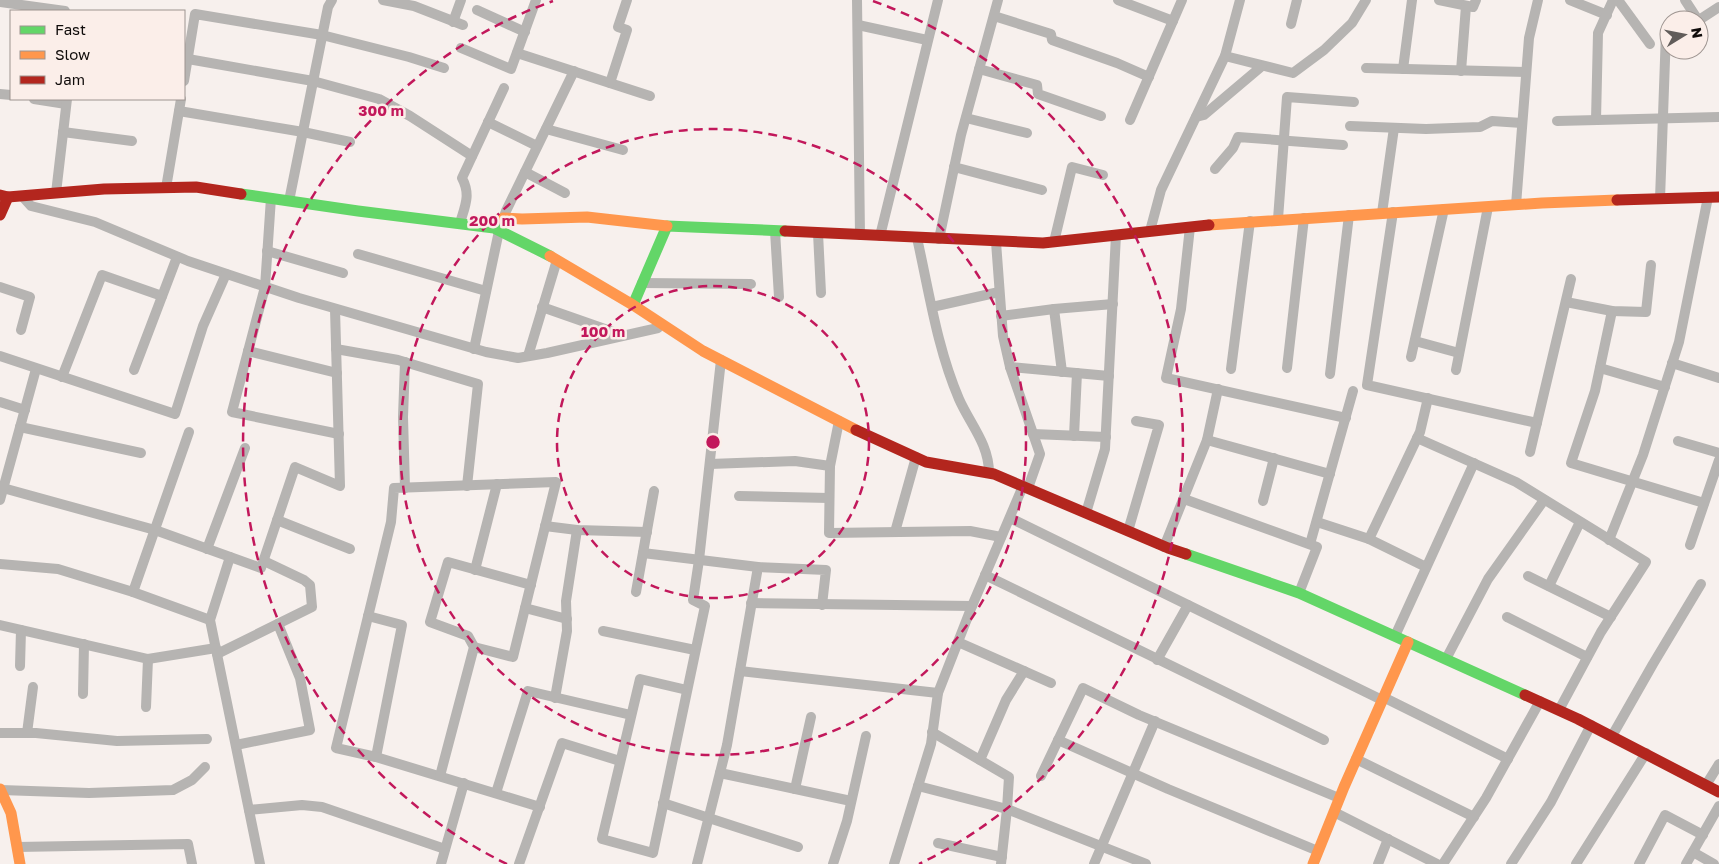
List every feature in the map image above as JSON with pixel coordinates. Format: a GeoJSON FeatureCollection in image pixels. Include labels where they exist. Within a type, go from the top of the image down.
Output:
{"type":"FeatureCollection","features":[{"type":"Feature","properties":{"kind":"street"},"geometry":{"type":"LineString","coordinates":[[289,201],[328,7],[332,0]]}},
{"type":"Feature","properties":{"kind":"street"},"geometry":{"type":"LineString","coordinates":[[383,0],[414,6],[458,23],[461,0]]}},
{"type":"Feature","properties":{"kind":"street"},"geometry":{"type":"LineString","coordinates":[[462,48],[511,68],[536,0]]}},
{"type":"Feature","properties":{"kind":"street"},"geometry":{"type":"LineString","coordinates":[[610,83],[627,30],[618,27],[627,0]]}},
{"type":"Feature","properties":{"kind":"street"},"geometry":{"type":"LineString","coordinates":[[857,0],[860,235]]}},
{"type":"Feature","properties":{"kind":"street"},"geometry":{"type":"LineString","coordinates":[[880,236],[938,0]]}},
{"type":"Feature","properties":{"kind":"street"},"geometry":{"type":"LineString","coordinates":[[939,239],[966,118],[998,0]]}},
{"type":"Feature","properties":{"kind":"street"},"geometry":{"type":"LineString","coordinates":[[1118,0],[1173,21]]}},
{"type":"Feature","properties":{"kind":"street"},"geometry":{"type":"LineString","coordinates":[[1130,120],[1182,0]]}},
{"type":"Feature","properties":{"kind":"street"},"geometry":{"type":"LineString","coordinates":[[1150,231],[1161,190],[1225,56],[1240,0]]}},
{"type":"Feature","properties":{"kind":"street"},"geometry":{"type":"LineString","coordinates":[[1291,24],[1297,0]]}},
{"type":"Feature","properties":{"kind":"street"},"geometry":{"type":"LineString","coordinates":[[1225,56],[1293,73],[1324,50],[1352,23],[1366,0]]}},
{"type":"Feature","properties":{"kind":"street"},"geometry":{"type":"LineString","coordinates":[[1403,69],[1412,0]]}},
{"type":"Feature","properties":{"kind":"street"},"geometry":{"type":"LineString","coordinates":[[1439,0],[1473,7],[1476,0]]}},
{"type":"Feature","properties":{"kind":"street"},"geometry":{"type":"LineString","coordinates":[[1516,205],[1529,38],[1538,0]]}},
{"type":"Feature","properties":{"kind":"street"},"geometry":{"type":"LineString","coordinates":[[1570,0],[1607,15]]}},
{"type":"Feature","properties":{"kind":"street"},"geometry":{"type":"LineString","coordinates":[[1596,120],[1598,33],[1613,0]]}},
{"type":"Feature","properties":{"kind":"street"},"geometry":{"type":"LineString","coordinates":[[1618,0],[1650,44]]}},
{"type":"Feature","properties":{"kind":"street"},"geometry":{"type":"LineString","coordinates":[[0,2],[58,10]]}},
{"type":"Feature","properties":{"kind":"street"},"geometry":{"type":"LineString","coordinates":[[1461,71],[1466,6]]}},
{"type":"Feature","properties":{"kind":"street"},"geometry":{"type":"LineString","coordinates":[[477,10],[525,32]]}},
{"type":"Feature","properties":{"kind":"street"},"geometry":{"type":"LineString","coordinates":[[185,76],[188,59],[188,27],[195,14],[322,36],[409,57],[444,68]]}},
{"type":"Feature","properties":{"kind":"street"},"geometry":{"type":"LineString","coordinates":[[994,16],[1050,34],[1052,40],[1117,63],[1149,77]]}},
{"type":"Feature","properties":{"kind":"street"},"geometry":{"type":"LineString","coordinates":[[858,25],[927,40]]}},
{"type":"Feature","properties":{"kind":"street"},"geometry":{"type":"LineString","coordinates":[[517,53],[650,96]]}},
{"type":"Feature","properties":{"kind":"street"},"geometry":{"type":"LineString","coordinates":[[188,59],[313,81],[379,99],[410,116],[472,156]]}},
{"type":"Feature","properties":{"kind":"street"},"geometry":{"type":"LineString","coordinates":[[1660,199],[1665,60]]}},
{"type":"Feature","properties":{"kind":"street"},"geometry":{"type":"LineString","coordinates":[[1196,117],[1204,115],[1262,66]]}},
{"type":"Feature","properties":{"kind":"street"},"geometry":{"type":"LineString","coordinates":[[1366,68],[1526,72]]}},
{"type":"Feature","properties":{"kind":"street"},"geometry":{"type":"LineString","coordinates":[[979,69],[1037,85],[1038,94],[1101,116]]}},
{"type":"Feature","properties":{"kind":"street"},"geometry":{"type":"LineString","coordinates":[[474,349],[503,218],[574,71]]}},
{"type":"Feature","properties":{"kind":"street"},"geometry":{"type":"LineString","coordinates":[[460,223],[468,196],[462,178],[504,88]]}},
{"type":"Feature","properties":{"kind":"street"},"geometry":{"type":"LineString","coordinates":[[1278,219],[1287,97],[1354,102]]}},
{"type":"Feature","properties":{"kind":"street"},"geometry":{"type":"LineString","coordinates":[[50,100],[67,101],[56,193]]}},
{"type":"Feature","properties":{"kind":"street"},"geometry":{"type":"LineString","coordinates":[[166,188],[181,100]]}},
{"type":"Feature","properties":{"kind":"street"},"geometry":{"type":"LineString","coordinates":[[179,112],[303,132],[350,142]]}},
{"type":"Feature","properties":{"kind":"street"},"geometry":{"type":"LineString","coordinates":[[1557,121],[1719,117]]}},
{"type":"Feature","properties":{"kind":"street"},"geometry":{"type":"LineString","coordinates":[[966,118],[1027,132]]}},
{"type":"Feature","properties":{"kind":"street"},"geometry":{"type":"LineString","coordinates":[[488,122],[537,146]]}},
{"type":"Feature","properties":{"kind":"street"},"geometry":{"type":"LineString","coordinates":[[1350,126],[1426,129],[1480,127],[1492,122],[1522,123]]}},
{"type":"Feature","properties":{"kind":"street"},"geometry":{"type":"LineString","coordinates":[[1394,128],[1387,213],[1367,385],[1537,423]]}},
{"type":"Feature","properties":{"kind":"street"},"geometry":{"type":"LineString","coordinates":[[546,129],[623,150]]}},
{"type":"Feature","properties":{"kind":"street"},"geometry":{"type":"LineString","coordinates":[[63,132],[132,140]]}},
{"type":"Feature","properties":{"kind":"street"},"geometry":{"type":"LineString","coordinates":[[1215,169],[1233,148],[1238,138],[1343,145]]}},
{"type":"Feature","properties":{"kind":"street"},"geometry":{"type":"LineString","coordinates":[[954,167],[1042,190]]}},
{"type":"Feature","properties":{"kind":"street"},"geometry":{"type":"LineString","coordinates":[[1054,242],[1072,167],[1103,175]]}},
{"type":"Feature","properties":{"kind":"street"},"geometry":{"type":"LineString","coordinates":[[525,172],[566,193]]}},
{"type":"Feature","properties":{"kind":"street"},"geometry":{"type":"LineString","coordinates":[[0,215],[4,196],[104,189],[196,187],[494,228],[557,260],[633,305],[703,351],[838,421],[926,462],[989,473],[1164,546],[1299,593],[1591,725],[1719,792]]}},
{"type":"Feature","properties":{"kind":"street"},"geometry":{"type":"LineString","coordinates":[[22,196],[31,206],[94,222],[178,257],[265,287],[474,349],[518,358],[547,354],[658,328],[660,323]]}},
{"type":"Feature","properties":{"kind":"street"},"geometry":{"type":"LineString","coordinates":[[503,218],[587,217],[667,226],[1043,243],[1278,219],[1516,205],[1714,197],[1679,342],[1643,455],[1609,540]]}},
{"type":"Feature","properties":{"kind":"street"},"geometry":{"type":"LineString","coordinates":[[271,198],[265,287],[232,412],[338,434]]}},
{"type":"Feature","properties":{"kind":"street"},"geometry":{"type":"LineString","coordinates":[[1456,370],[1488,207]]}},
{"type":"Feature","properties":{"kind":"street"},"geometry":{"type":"LineString","coordinates":[[1411,357],[1444,209]]}},
{"type":"Feature","properties":{"kind":"street"},"geometry":{"type":"LineString","coordinates":[[1330,374],[1349,215]]}},
{"type":"Feature","properties":{"kind":"street"},"geometry":{"type":"LineString","coordinates":[[1287,368],[1304,218]]}},
{"type":"Feature","properties":{"kind":"street"},"geometry":{"type":"LineString","coordinates":[[1231,369],[1250,221]]}},
{"type":"Feature","properties":{"kind":"street"},"geometry":{"type":"LineString","coordinates":[[633,305],[667,226]]}},
{"type":"Feature","properties":{"kind":"street"},"geometry":{"type":"LineString","coordinates":[[1190,227],[1181,309],[1166,378],[1346,418]]}},
{"type":"Feature","properties":{"kind":"street"},"geometry":{"type":"LineString","coordinates":[[775,231],[779,297]]}},
{"type":"Feature","properties":{"kind":"street"},"geometry":{"type":"LineString","coordinates":[[818,233],[821,293]]}},
{"type":"Feature","properties":{"kind":"street"},"geometry":{"type":"LineString","coordinates":[[1086,513],[1105,449],[1116,235]]}},
{"type":"Feature","properties":{"kind":"street"},"geometry":{"type":"LineString","coordinates":[[917,238],[936,330],[959,399],[986,451],[989,460],[989,473]]}},
{"type":"Feature","properties":{"kind":"street"},"geometry":{"type":"LineString","coordinates":[[894,864],[931,744],[938,693],[1001,537],[1040,454],[1010,367],[1003,336],[996,242]]}},
{"type":"Feature","properties":{"kind":"street"},"geometry":{"type":"LineString","coordinates":[[267,251],[343,273]]}},
{"type":"Feature","properties":{"kind":"street"},"geometry":{"type":"LineString","coordinates":[[358,254],[486,291]]}},
{"type":"Feature","properties":{"kind":"street"},"geometry":{"type":"LineString","coordinates":[[134,370],[178,257]]}},
{"type":"Feature","properties":{"kind":"street"},"geometry":{"type":"LineString","coordinates":[[528,356],[557,260]]}},
{"type":"Feature","properties":{"kind":"street"},"geometry":{"type":"LineString","coordinates":[[1566,302],[1612,311],[1646,312],[1651,265]]}},
{"type":"Feature","properties":{"kind":"street"},"geometry":{"type":"LineString","coordinates":[[0,356],[175,414],[203,326],[226,274]]}},
{"type":"Feature","properties":{"kind":"street"},"geometry":{"type":"LineString","coordinates":[[62,377],[102,275],[162,296]]}},
{"type":"Feature","properties":{"kind":"street"},"geometry":{"type":"LineString","coordinates":[[1530,452],[1571,279]]}},
{"type":"Feature","properties":{"kind":"street"},"geometry":{"type":"LineString","coordinates":[[642,283],[751,284]]}},
{"type":"Feature","properties":{"kind":"street"},"geometry":{"type":"LineString","coordinates":[[0,287],[30,297],[21,330]]}},
{"type":"Feature","properties":{"kind":"street"},"geometry":{"type":"LineString","coordinates":[[932,307],[999,292]]}},
{"type":"Feature","properties":{"kind":"street"},"geometry":{"type":"LineString","coordinates":[[1001,316],[1112,304]]}},
{"type":"Feature","properties":{"kind":"street"},"geometry":{"type":"LineString","coordinates":[[542,307],[623,336]]}},
{"type":"Feature","properties":{"kind":"street"},"geometry":{"type":"LineString","coordinates":[[3,488],[155,530],[261,568],[295,468],[340,486],[335,309]]}},
{"type":"Feature","properties":{"kind":"street"},"geometry":{"type":"LineString","coordinates":[[1054,309],[1062,372]]}},
{"type":"Feature","properties":{"kind":"street"},"geometry":{"type":"LineString","coordinates":[[1612,311],[1595,391],[1571,463],[1704,503]]}},
{"type":"Feature","properties":{"kind":"street"},"geometry":{"type":"LineString","coordinates":[[1415,341],[1459,353]]}},
{"type":"Feature","properties":{"kind":"street"},"geometry":{"type":"LineString","coordinates":[[336,349],[405,362],[478,384],[467,486]]}},
{"type":"Feature","properties":{"kind":"street"},"geometry":{"type":"LineString","coordinates":[[248,352],[337,373]]}},
{"type":"Feature","properties":{"kind":"street"},"geometry":{"type":"LineString","coordinates":[[686,690],[640,679],[602,839],[653,853],[705,606],[693,600],[700,560],[721,360]]}},
{"type":"Feature","properties":{"kind":"street"},"geometry":{"type":"LineString","coordinates":[[405,362],[403,417],[405,488]]}},
{"type":"Feature","properties":{"kind":"street"},"geometry":{"type":"LineString","coordinates":[[1672,363],[1719,378]]}},
{"type":"Feature","properties":{"kind":"street"},"geometry":{"type":"LineString","coordinates":[[1010,367],[1109,376]]}},
{"type":"Feature","properties":{"kind":"street"},"geometry":{"type":"LineString","coordinates":[[1600,368],[1664,387]]}},
{"type":"Feature","properties":{"kind":"street"},"geometry":{"type":"LineString","coordinates":[[0,500],[36,369]]}},
{"type":"Feature","properties":{"kind":"street"},"geometry":{"type":"LineString","coordinates":[[1074,436],[1077,373]]}},
{"type":"Feature","properties":{"kind":"street"},"geometry":{"type":"LineString","coordinates":[[1164,546],[1208,440],[1218,389]]}},
{"type":"Feature","properties":{"kind":"street"},"geometry":{"type":"LineString","coordinates":[[1310,544],[1353,391]]}},
{"type":"Feature","properties":{"kind":"street"},"geometry":{"type":"LineString","coordinates":[[1369,540],[1417,438],[1428,398]]}},
{"type":"Feature","properties":{"kind":"street"},"geometry":{"type":"LineString","coordinates":[[0,402],[25,410]]}},
{"type":"Feature","properties":{"kind":"street"},"geometry":{"type":"LineString","coordinates":[[838,421],[830,466],[829,533],[970,531],[1001,537]]}},
{"type":"Feature","properties":{"kind":"street"},"geometry":{"type":"LineString","coordinates":[[1128,531],[1160,425],[1136,421]]}},
{"type":"Feature","properties":{"kind":"street"},"geometry":{"type":"LineString","coordinates":[[20,427],[141,452]]}},
{"type":"Feature","properties":{"kind":"street"},"geometry":{"type":"LineString","coordinates":[[133,592],[190,432]]}},
{"type":"Feature","properties":{"kind":"street"},"geometry":{"type":"LineString","coordinates":[[1033,434],[1106,437]]}},
{"type":"Feature","properties":{"kind":"street"},"geometry":{"type":"LineString","coordinates":[[1417,438],[1516,482],[1646,562],[1587,657],[1558,710]]}},
{"type":"Feature","properties":{"kind":"street"},"geometry":{"type":"LineString","coordinates":[[1208,440],[1330,474]]}},
{"type":"Feature","properties":{"kind":"street"},"geometry":{"type":"LineString","coordinates":[[1678,440],[1719,453]]}},
{"type":"Feature","properties":{"kind":"street"},"geometry":{"type":"LineString","coordinates":[[207,549],[245,448]]}},
{"type":"Feature","properties":{"kind":"street"},"geometry":{"type":"LineString","coordinates":[[894,532],[916,457]]}},
{"type":"Feature","properties":{"kind":"street"},"geometry":{"type":"LineString","coordinates":[[1263,501],[1274,458]]}},
{"type":"Feature","properties":{"kind":"street"},"geometry":{"type":"LineString","coordinates":[[1690,545],[1719,460]]}},
{"type":"Feature","properties":{"kind":"street"},"geometry":{"type":"LineString","coordinates":[[710,464],[795,462],[830,466]]}},
{"type":"Feature","properties":{"kind":"street"},"geometry":{"type":"LineString","coordinates":[[1395,636],[1474,463]]}},
{"type":"Feature","properties":{"kind":"street"},"geometry":{"type":"LineString","coordinates":[[531,585],[448,562],[430,622],[468,636],[474,646],[513,657],[546,526],[556,482],[394,488],[391,522],[336,748],[376,757],[540,807]]}},
{"type":"Feature","properties":{"kind":"street"},"geometry":{"type":"LineString","coordinates":[[475,570],[497,484]]}},
{"type":"Feature","properties":{"kind":"street"},"geometry":{"type":"LineString","coordinates":[[636,592],[654,491]]}},
{"type":"Feature","properties":{"kind":"street"},"geometry":{"type":"LineString","coordinates":[[739,496],[829,498]]}},
{"type":"Feature","properties":{"kind":"street"},"geometry":{"type":"LineString","coordinates":[[1184,499],[1318,547],[1299,593]]}},
{"type":"Feature","properties":{"kind":"street"},"geometry":{"type":"LineString","coordinates":[[1446,659],[1488,579],[1544,500]]}},
{"type":"Feature","properties":{"kind":"street"},"geometry":{"type":"LineString","coordinates":[[1010,518],[1508,759]]}},
{"type":"Feature","properties":{"kind":"street"},"geometry":{"type":"LineString","coordinates":[[277,520],[350,549]]}},
{"type":"Feature","properties":{"kind":"street"},"geometry":{"type":"LineString","coordinates":[[1317,522],[1369,540],[1426,567]]}},
{"type":"Feature","properties":{"kind":"street"},"geometry":{"type":"LineString","coordinates":[[1549,586],[1580,522]]}},
{"type":"Feature","properties":{"kind":"street"},"geometry":{"type":"LineString","coordinates":[[546,526],[577,530],[647,532]]}},
{"type":"Feature","properties":{"kind":"street"},"geometry":{"type":"LineString","coordinates":[[555,698],[567,631],[566,601],[577,530]]}},
{"type":"Feature","properties":{"kind":"street"},"geometry":{"type":"LineString","coordinates":[[643,553],[758,568],[826,570],[822,605]]}},
{"type":"Feature","properties":{"kind":"street"},"geometry":{"type":"LineString","coordinates":[[230,557],[210,620],[260,864]]}},
{"type":"Feature","properties":{"kind":"street"},"geometry":{"type":"LineString","coordinates":[[0,625],[148,660],[217,651],[312,607],[310,584],[264,560]]}},
{"type":"Feature","properties":{"kind":"street"},"geometry":{"type":"LineString","coordinates":[[0,564],[58,569],[133,592],[210,620]]}},
{"type":"Feature","properties":{"kind":"street"},"geometry":{"type":"LineString","coordinates":[[697,864],[727,745],[758,568]]}},
{"type":"Feature","properties":{"kind":"street"},"geometry":{"type":"LineString","coordinates":[[985,575],[1324,740]]}},
{"type":"Feature","properties":{"kind":"street"},"geometry":{"type":"LineString","coordinates":[[1528,576],[1611,617]]}},
{"type":"Feature","properties":{"kind":"street"},"geometry":{"type":"LineString","coordinates":[[1612,736],[1701,584]]}},
{"type":"Feature","properties":{"kind":"street"},"geometry":{"type":"LineString","coordinates":[[751,603],[972,606]]}},
{"type":"Feature","properties":{"kind":"street"},"geometry":{"type":"LineString","coordinates":[[1157,660],[1188,605]]}},
{"type":"Feature","properties":{"kind":"street"},"geometry":{"type":"LineString","coordinates":[[525,608],[567,619]]}},
{"type":"Feature","properties":{"kind":"street"},"geometry":{"type":"LineString","coordinates":[[368,616],[402,625],[376,757]]}},
{"type":"Feature","properties":{"kind":"street"},"geometry":{"type":"LineString","coordinates":[[1507,617],[1587,657]]}},
{"type":"Feature","properties":{"kind":"street"},"geometry":{"type":"LineString","coordinates":[[236,744],[310,730],[300,678],[278,624]]}},
{"type":"Feature","properties":{"kind":"street"},"geometry":{"type":"LineString","coordinates":[[20,666],[21,630]]}},
{"type":"Feature","properties":{"kind":"street"},"geometry":{"type":"LineString","coordinates":[[603,631],[695,650]]}},
{"type":"Feature","properties":{"kind":"street"},"geometry":{"type":"LineString","coordinates":[[958,642],[1051,683]]}},
{"type":"Feature","properties":{"kind":"street"},"geometry":{"type":"LineString","coordinates":[[1313,864],[1339,798],[1408,642]]}},
{"type":"Feature","properties":{"kind":"street"},"geometry":{"type":"LineString","coordinates":[[83,694],[84,644]]}},
{"type":"Feature","properties":{"kind":"street"},"geometry":{"type":"LineString","coordinates":[[440,776],[474,646]]}},
{"type":"Feature","properties":{"kind":"street"},"geometry":{"type":"LineString","coordinates":[[146,707],[148,660]]}},
{"type":"Feature","properties":{"kind":"street"},"geometry":{"type":"LineString","coordinates":[[740,671],[938,693]]}},
{"type":"Feature","properties":{"kind":"street"},"geometry":{"type":"LineString","coordinates":[[980,760],[1006,700],[1024,671]]}},
{"type":"Feature","properties":{"kind":"street"},"geometry":{"type":"LineString","coordinates":[[27,733],[33,687]]}},
{"type":"Feature","properties":{"kind":"street"},"geometry":{"type":"LineString","coordinates":[[1041,776],[1083,688],[1155,721],[1339,798]]}},
{"type":"Feature","properties":{"kind":"street"},"geometry":{"type":"LineString","coordinates":[[496,793],[528,691],[631,715]]}},
{"type":"Feature","properties":{"kind":"street"},"geometry":{"type":"LineString","coordinates":[[1443,864],[1474,817],[1540,701]]}},
{"type":"Feature","properties":{"kind":"street"},"geometry":{"type":"LineString","coordinates":[[794,789],[811,717]]}},
{"type":"Feature","properties":{"kind":"street"},"geometry":{"type":"LineString","coordinates":[[1094,864],[1155,721]]}},
{"type":"Feature","properties":{"kind":"street"},"geometry":{"type":"LineString","coordinates":[[1511,864],[1551,802],[1591,725]]}},
{"type":"Feature","properties":{"kind":"street"},"geometry":{"type":"LineString","coordinates":[[932,732],[1008,777],[1002,861],[938,843]]}},
{"type":"Feature","properties":{"kind":"street"},"geometry":{"type":"LineString","coordinates":[[0,733],[27,733],[117,741],[207,739]]}},
{"type":"Feature","properties":{"kind":"street"},"geometry":{"type":"LineString","coordinates":[[833,864],[851,801],[866,736]]}},
{"type":"Feature","properties":{"kind":"street"},"geometry":{"type":"LineString","coordinates":[[1058,740],[1132,774],[1318,850]]}},
{"type":"Feature","properties":{"kind":"street"},"geometry":{"type":"LineString","coordinates":[[520,864],[562,743],[620,761]]}},
{"type":"Feature","properties":{"kind":"street"},"geometry":{"type":"LineString","coordinates":[[1576,864],[1646,753]]}},
{"type":"Feature","properties":{"kind":"street"},"geometry":{"type":"LineString","coordinates":[[1356,759],[1474,817]]}},
{"type":"Feature","properties":{"kind":"street"},"geometry":{"type":"LineString","coordinates":[[1706,785],[1719,764]]}},
{"type":"Feature","properties":{"kind":"street"},"geometry":{"type":"LineString","coordinates":[[20,864],[11,813],[0,789],[89,793],[173,790],[192,780],[205,767]]}},
{"type":"Feature","properties":{"kind":"street"},"geometry":{"type":"LineString","coordinates":[[720,773],[851,801]]}},
{"type":"Feature","properties":{"kind":"street"},"geometry":{"type":"LineString","coordinates":[[441,864],[464,783]]}},
{"type":"Feature","properties":{"kind":"street"},"geometry":{"type":"LineString","coordinates":[[918,786],[1007,809],[1146,864]]}},
{"type":"Feature","properties":{"kind":"street"},"geometry":{"type":"LineString","coordinates":[[663,803],[798,847]]}},
{"type":"Feature","properties":{"kind":"street"},"geometry":{"type":"LineString","coordinates":[[249,810],[302,805],[322,807],[445,849]]}},
{"type":"Feature","properties":{"kind":"street"},"geometry":{"type":"LineString","coordinates":[[1686,864],[1719,806]]}},
{"type":"Feature","properties":{"kind":"street"},"geometry":{"type":"LineString","coordinates":[[1334,812],[1437,864]]}},
{"type":"Feature","properties":{"kind":"street"},"geometry":{"type":"LineString","coordinates":[[1639,864],[1665,815],[1702,835]]}},
{"type":"Feature","properties":{"kind":"street"},"geometry":{"type":"LineString","coordinates":[[1378,864],[1388,839]]}},
{"type":"Feature","properties":{"kind":"street"},"geometry":{"type":"LineString","coordinates":[[17,847],[188,844],[192,864]]}},
{"type":"Feature","properties":{"kind":"street"},"geometry":{"type":"LineString","coordinates":[[1693,852],[1714,864]]}},
{"type":"Feature","properties":{"kind":"traffic: fast"},"geometry":{"type":"LineString","coordinates":[[241,194],[494,228],[550,256]]}},
{"type":"Feature","properties":{"kind":"traffic: fast"},"geometry":{"type":"LineString","coordinates":[[633,305],[667,226],[785,231]]}},
{"type":"Feature","properties":{"kind":"traffic: fast"},"geometry":{"type":"LineString","coordinates":[[1186,554],[1299,593],[1525,695]]}},
{"type":"Feature","properties":{"kind":"traffic: slow"},"geometry":{"type":"LineString","coordinates":[[1209,225],[1542,203],[1617,200]]}},
{"type":"Feature","properties":{"kind":"traffic: slow"},"geometry":{"type":"LineString","coordinates":[[503,218],[587,217],[667,226]]}},
{"type":"Feature","properties":{"kind":"traffic: slow"},"geometry":{"type":"LineString","coordinates":[[550,256],[633,305],[703,351],[856,430]]}},
{"type":"Feature","properties":{"kind":"traffic: slow"},"geometry":{"type":"LineString","coordinates":[[1313,864],[1344,787],[1408,642]]}},
{"type":"Feature","properties":{"kind":"traffic: slow"},"geometry":{"type":"LineString","coordinates":[[0,789],[11,813],[20,864]]}},
{"type":"Feature","properties":{"kind":"traffic: jam"},"geometry":{"type":"LineString","coordinates":[[0,195],[8,197],[104,189],[196,187],[241,194]]}},
{"type":"Feature","properties":{"kind":"traffic: jam"},"geometry":{"type":"LineString","coordinates":[[0,215],[8,197]]}},
{"type":"Feature","properties":{"kind":"traffic: jam"},"geometry":{"type":"LineString","coordinates":[[1617,200],[1719,197]]}},
{"type":"Feature","properties":{"kind":"traffic: jam"},"geometry":{"type":"LineString","coordinates":[[785,231],[1043,243],[1209,225]]}},
{"type":"Feature","properties":{"kind":"traffic: jam"},"geometry":{"type":"LineString","coordinates":[[856,430],[926,462],[994,474],[1186,554]]}},
{"type":"Feature","properties":{"kind":"traffic: jam"},"geometry":{"type":"LineString","coordinates":[[1525,695],[1578,719],[1719,792]]}}]}
